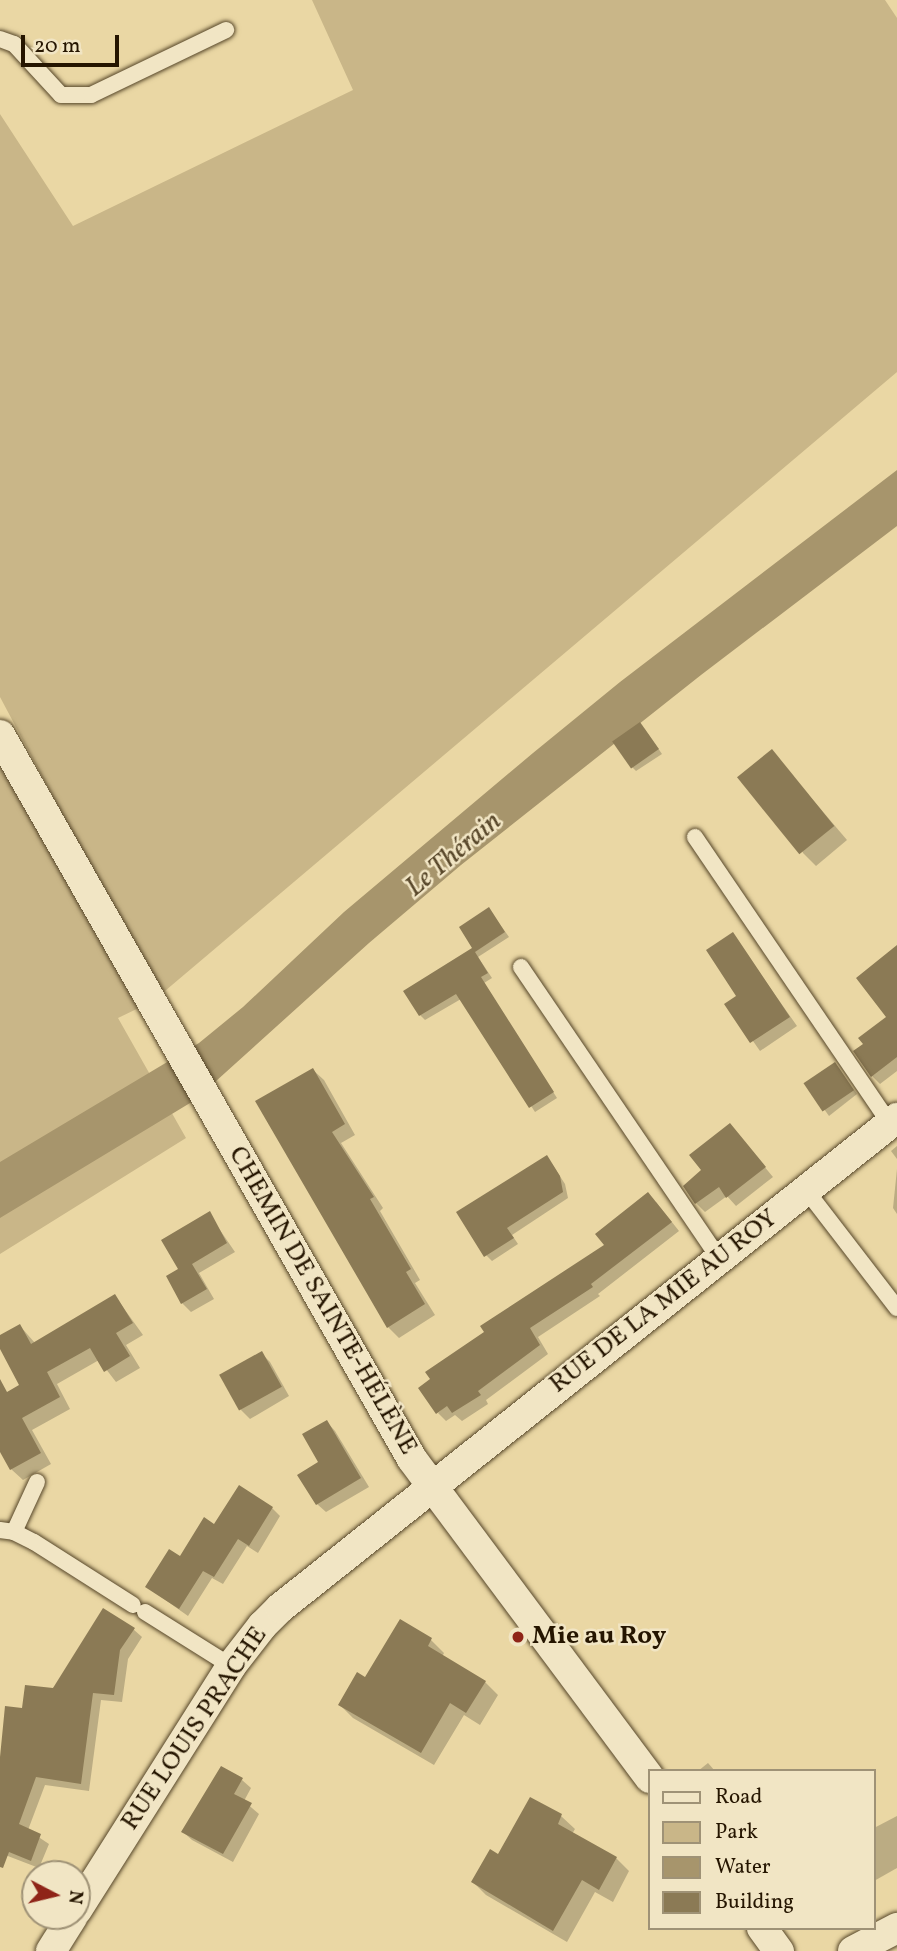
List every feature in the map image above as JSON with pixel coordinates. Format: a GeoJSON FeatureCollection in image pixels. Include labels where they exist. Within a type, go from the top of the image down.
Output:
{"type":"FeatureCollection","features":[{"type":"Feature","properties":{"kind":"street","name":"CHEMIN DE SAINTE-HÉLÈNE"},"geometry":{"type":"LineString","coordinates":[[0,735],[412,1459],[648,1775]]}},
{"type":"Feature","properties":{"kind":"street","name":"RUE DE LA MIE AU ROY"},"geometry":{"type":"LineString","coordinates":[[432,1487],[893,1121]]}},
{"type":"Feature","properties":{"kind":"street","name":"RUE LOUIS PRACHE"},"geometry":{"type":"LineString","coordinates":[[91,1888],[231,1667],[262,1626],[280,1608],[432,1487]]}},
{"type":"Feature","properties":{"kind":"street"},"geometry":{"type":"LineString","coordinates":[[853,1951],[897,1928]]}},
{"type":"Feature","properties":{"kind":"street"},"geometry":{"type":"LineString","coordinates":[[51,1951],[64,1930]]}},
{"type":"Feature","properties":{"kind":"street"},"geometry":{"type":"LineString","coordinates":[[763,1930],[779,1951]]}},
{"type":"Feature","properties":{"kind":"lane"},"geometry":{"type":"LineString","coordinates":[[0,39],[14,44],[61,94],[91,94],[226,30]]}},
{"type":"Feature","properties":{"kind":"lane"},"geometry":{"type":"LineString","coordinates":[[695,837],[893,1121]]}},
{"type":"Feature","properties":{"kind":"lane"},"geometry":{"type":"LineString","coordinates":[[522,967],[719,1258]]}},
{"type":"Feature","properties":{"kind":"lane"},"geometry":{"type":"LineString","coordinates":[[806,1190],[897,1308]]}},
{"type":"Feature","properties":{"kind":"lane"},"geometry":{"type":"LineString","coordinates":[[37,1482],[7,1531],[139,1608],[231,1667]]}},
{"type":"Feature","properties":{"kind":"green space"},"geometry":{"type":"Polygon","coordinates":[[[312,0],[885,0],[897,18],[897,372],[159,996],[0,697],[0,114],[73,226],[353,90],[312,0]]]}},
{"type":"Feature","properties":{"kind":"green space"},"geometry":{"type":"Polygon","coordinates":[[[0,744],[147,1004],[118,1018],[186,1138],[0,1254],[0,744]]]}},
{"type":"Feature","properties":{"kind":"water","name":"Le Thérain"},"geometry":{"type":"Polygon","coordinates":[[[897,470],[897,526],[701,675],[461,865],[369,943],[195,1100],[0,1218],[0,1162],[199,1043],[243,1007],[344,912],[533,753],[620,682],[897,470]]]}},
{"type":"Feature","properties":{"kind":"building"},"geometry":{"type":"Polygon","coordinates":[[[640,722],[659,749],[631,769],[612,742],[640,722]]]}},
{"type":"Feature","properties":{"kind":"building"},"geometry":{"type":"Polygon","coordinates":[[[772,749],[834,826],[799,854],[737,777],[772,749]]]}},
{"type":"Feature","properties":{"kind":"building"},"geometry":{"type":"Polygon","coordinates":[[[489,907],[505,932],[475,952],[488,973],[481,977],[554,1092],[529,1108],[456,994],[419,1016],[403,991],[472,948],[459,927],[489,907]]]}},
{"type":"Feature","properties":{"kind":"building"},"geometry":{"type":"Polygon","coordinates":[[[733,932],[790,1017],[750,1043],[724,1004],[736,996],[706,950],[733,932]]]}},
{"type":"Feature","properties":{"kind":"building"},"geometry":{"type":"Polygon","coordinates":[[[897,945],[897,1057],[871,1077],[853,1051],[863,1044],[858,1038],[886,1017],[856,978],[897,945]]]}},
{"type":"Feature","properties":{"kind":"building"},"geometry":{"type":"Polygon","coordinates":[[[835,1062],[854,1090],[823,1111],[803,1083],[835,1062]]]}},
{"type":"Feature","properties":{"kind":"building"},"geometry":{"type":"Polygon","coordinates":[[[313,1068],[345,1124],[332,1132],[374,1197],[370,1199],[411,1269],[406,1272],[425,1304],[387,1328],[255,1101],[313,1068]]]}},
{"type":"Feature","properties":{"kind":"building"},"geometry":{"type":"Polygon","coordinates":[[[730,1123],[766,1167],[726,1198],[719,1187],[695,1204],[683,1186],[701,1170],[689,1155],[730,1123]]]}},
{"type":"Feature","properties":{"kind":"building"},"geometry":{"type":"Polygon","coordinates":[[[547,1155],[560,1176],[563,1192],[507,1228],[514,1238],[484,1257],[456,1212],[547,1155]]]}},
{"type":"Feature","properties":{"kind":"building"},"geometry":{"type":"Polygon","coordinates":[[[648,1192],[672,1222],[591,1284],[593,1287],[530,1328],[540,1345],[478,1391],[481,1395],[452,1413],[447,1406],[436,1414],[418,1388],[430,1379],[425,1372],[484,1332],[480,1326],[604,1245],[595,1234],[648,1192]]]}},
{"type":"Feature","properties":{"kind":"building"},"geometry":{"type":"Polygon","coordinates":[[[210,1211],[227,1243],[192,1264],[207,1289],[181,1304],[166,1276],[178,1269],[161,1240],[210,1211]]]}},
{"type":"Feature","properties":{"kind":"building"},"geometry":{"type":"Polygon","coordinates":[[[115,1294],[133,1323],[116,1333],[130,1356],[104,1372],[90,1348],[47,1372],[60,1397],[22,1418],[41,1453],[10,1470],[0,1452],[0,1379],[7,1392],[19,1385],[0,1349],[0,1335],[20,1324],[31,1344],[115,1294]]]}},
{"type":"Feature","properties":{"kind":"building"},"geometry":{"type":"Polygon","coordinates":[[[262,1351],[282,1387],[239,1411],[219,1375],[262,1351]]]}},
{"type":"Feature","properties":{"kind":"building"},"geometry":{"type":"Polygon","coordinates":[[[327,1420],[361,1478],[316,1505],[297,1475],[318,1462],[302,1434],[327,1420]]]}},
{"type":"Feature","properties":{"kind":"building"},"geometry":{"type":"Polygon","coordinates":[[[239,1485],[273,1507],[249,1546],[238,1539],[214,1577],[203,1571],[179,1609],[145,1587],[169,1549],[180,1556],[204,1517],[214,1524],[239,1485]]]}},
{"type":"Feature","properties":{"kind":"building"},"geometry":{"type":"Polygon","coordinates":[[[103,1608],[135,1628],[120,1650],[114,1695],[93,1693],[81,1784],[36,1777],[19,1824],[41,1834],[31,1860],[9,1852],[3,1868],[0,1867],[0,1757],[5,1706],[22,1708],[25,1685],[53,1688],[103,1608]]]}},
{"type":"Feature","properties":{"kind":"building"},"geometry":{"type":"Polygon","coordinates":[[[400,1619],[432,1638],[428,1646],[486,1681],[466,1713],[450,1703],[421,1753],[338,1705],[357,1672],[365,1677],[400,1619]]]}},
{"type":"Feature","properties":{"kind":"building"},"geometry":{"type":"Polygon","coordinates":[[[221,1766],[243,1778],[234,1794],[252,1803],[223,1854],[181,1832],[221,1766]]]}},
{"type":"Feature","properties":{"kind":"building"},"geometry":{"type":"Polygon","coordinates":[[[530,1797],[562,1814],[558,1824],[617,1857],[599,1890],[582,1880],[553,1931],[471,1882],[490,1849],[498,1854],[530,1797]]]}},
{"type":"Feature","properties":{"kind":"place","name":"Mie au Roy"},"geometry":{"type":"Point","coordinates":[518,1637]}}]}
